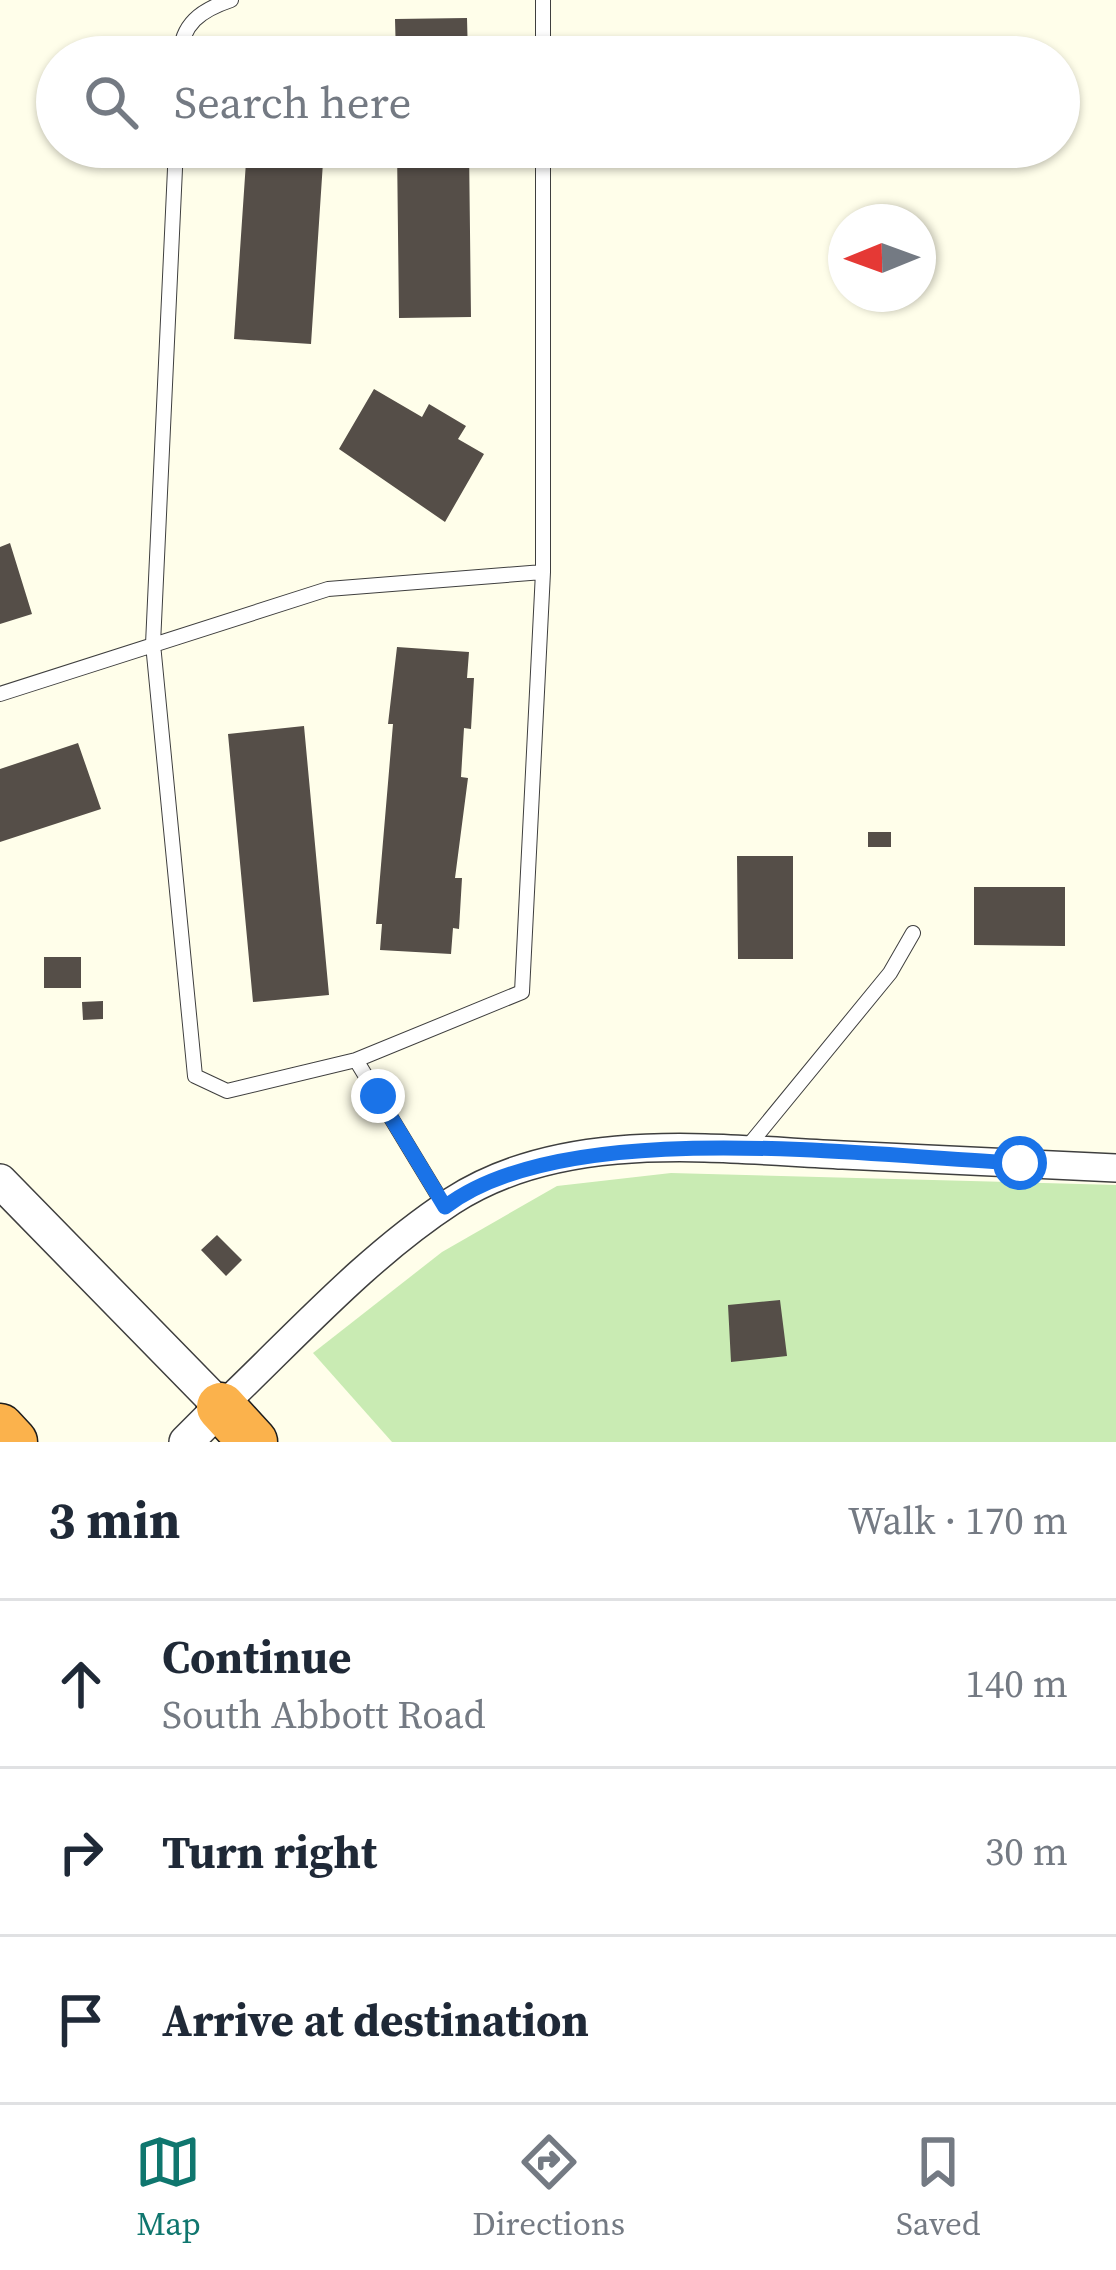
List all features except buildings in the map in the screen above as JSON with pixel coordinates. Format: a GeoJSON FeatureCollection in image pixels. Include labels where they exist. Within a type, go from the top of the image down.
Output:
{"type":"FeatureCollection","features":[{"type":"Feature","properties":{"kind":"street"},"geometry":{"type":"LineString","coordinates":[[186,1442],[237,1425],[356,1280],[445,1207],[510,1173],[579,1156],[659,1148],[1116,1168]]}},
{"type":"Feature","properties":{"kind":"street"},"geometry":{"type":"LineString","coordinates":[[0,1180],[237,1425]]}},
{"type":"Feature","properties":{"kind":"lane"},"geometry":{"type":"LineString","coordinates":[[181,36],[205,9],[231,0]]}},
{"type":"Feature","properties":{"kind":"lane"},"geometry":{"type":"LineString","coordinates":[[543,0],[543,36]]}},
{"type":"Feature","properties":{"kind":"lane"},"geometry":{"type":"LineString","coordinates":[[175,168],[153,644],[195,1076],[227,1091],[356,1060],[522,992],[543,572],[543,168]]}},
{"type":"Feature","properties":{"kind":"lane"},"geometry":{"type":"LineString","coordinates":[[0,694],[328,589],[543,572]]}},
{"type":"Feature","properties":{"kind":"lane"},"geometry":{"type":"LineString","coordinates":[[745,1150],[890,973],[914,933]]}},
{"type":"Feature","properties":{"kind":"lane"},"geometry":{"type":"LineString","coordinates":[[356,1060],[445,1207]]}},
{"type":"Feature","properties":{"kind":"green space"},"geometry":{"type":"Polygon","coordinates":[[[671,1173],[1116,1185],[1116,1442],[392,1442],[313,1353],[442,1252],[557,1186],[671,1173]]]}},
{"type":"Feature","properties":{"kind":"route"},"geometry":{"type":"LineString","coordinates":[[378,1096],[445,1207],[510,1173],[579,1156],[659,1148],[1020,1163]]}}]}
